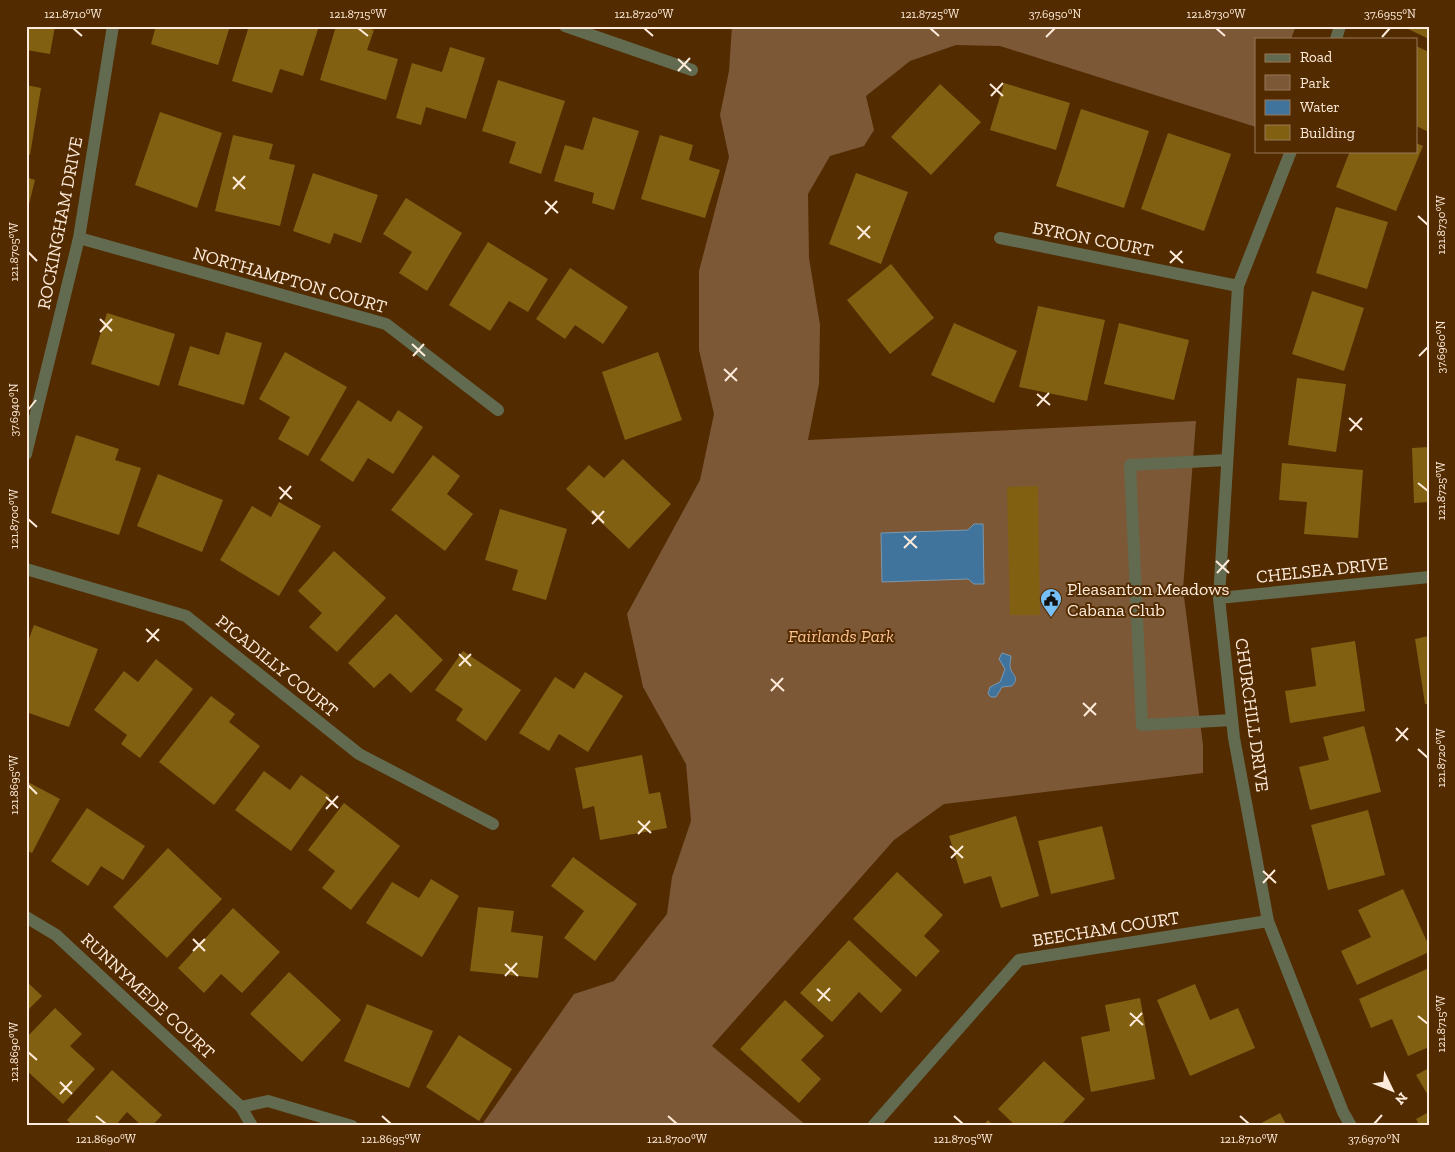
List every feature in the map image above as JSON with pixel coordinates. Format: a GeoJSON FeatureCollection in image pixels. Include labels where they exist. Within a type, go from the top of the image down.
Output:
{"type":"FeatureCollection","features":[{"type":"Feature","properties":{"kind":"street","name":"ROCKINGHAM DRIVE"},"geometry":{"type":"LineString","coordinates":[[26,454],[79,238],[113,26]]}},
{"type":"Feature","properties":{"kind":"street"},"geometry":{"type":"LineString","coordinates":[[566,26],[692,70]]}},
{"type":"Feature","properties":{"kind":"street"},"geometry":{"type":"LineString","coordinates":[[1336,38],[1340,26]]}},
{"type":"Feature","properties":{"kind":"street","name":"CHURCHILL DRIVE"},"geometry":{"type":"LineString","coordinates":[[1291,152],[1238,286],[1219,598],[1232,720],[1268,921],[1350,1126]]}},
{"type":"Feature","properties":{"kind":"street","name":"NORTHAMPTON COURT"},"geometry":{"type":"LineString","coordinates":[[79,238],[386,324],[498,410]]}},
{"type":"Feature","properties":{"kind":"street","name":"BYRON COURT"},"geometry":{"type":"LineString","coordinates":[[1000,238],[1238,286]]}},
{"type":"Feature","properties":{"kind":"street"},"geometry":{"type":"LineString","coordinates":[[1227,460],[1130,465],[1142,725],[1232,720]]}},
{"type":"Feature","properties":{"kind":"street","name":"PICADILLY COURT"},"geometry":{"type":"LineString","coordinates":[[26,569],[186,616],[359,754],[493,824]]}},
{"type":"Feature","properties":{"kind":"street","name":"CHELSEA DRIVE"},"geometry":{"type":"LineString","coordinates":[[1219,598],[1429,577]]}},
{"type":"Feature","properties":{"kind":"street","name":"RUNNYMEDE COURT"},"geometry":{"type":"LineString","coordinates":[[26,917],[56,935],[241,1107],[252,1126]]}},
{"type":"Feature","properties":{"kind":"street","name":"BEECHAM COURT"},"geometry":{"type":"LineString","coordinates":[[873,1126],[1019,960],[1268,921]]}},
{"type":"Feature","properties":{"kind":"street"},"geometry":{"type":"LineString","coordinates":[[241,1107],[268,1101],[352,1126]]}},
{"type":"Feature","properties":{"kind":"green space","name":"Fairlands Park"},"geometry":{"type":"Polygon","coordinates":[[[732,26],[1296,26],[1291,38],[1255,38],[1255,127],[1000,46],[956,45],[910,61],[866,96],[874,130],[864,146],[830,156],[808,194],[809,258],[820,325],[819,384],[808,440],[1196,421],[1183,589],[1203,745],[1203,773],[944,804],[894,840],[712,1046],[807,1126],[481,1126],[574,994],[614,981],[667,914],[672,877],[691,821],[686,764],[643,687],[627,614],[700,480],[714,414],[699,350],[699,271],[729,157],[720,115],[729,71],[732,26]]]}},
{"type":"Feature","properties":{"kind":"water"},"geometry":{"type":"Polygon","coordinates":[[[974,524],[983,524],[984,584],[974,584],[968,579],[882,582],[881,533],[968,530],[974,524]]]}},
{"type":"Feature","properties":{"kind":"water"},"geometry":{"type":"Polygon","coordinates":[[[1002,653],[1011,656],[1010,668],[1015,680],[1012,686],[1002,687],[996,697],[991,697],[988,694],[990,687],[1000,682],[1005,669],[999,659],[1002,653]]]}},
{"type":"Feature","properties":{"kind":"building"},"geometry":{"type":"Polygon","coordinates":[[[26,26],[55,26],[50,54],[26,50],[26,26]]]}},
{"type":"Feature","properties":{"kind":"building"},"geometry":{"type":"Polygon","coordinates":[[[156,26],[230,26],[218,65],[151,44],[156,26]]]}},
{"type":"Feature","properties":{"kind":"building"},"geometry":{"type":"Polygon","coordinates":[[[249,26],[319,26],[303,76],[280,69],[272,93],[232,81],[249,26]]]}},
{"type":"Feature","properties":{"kind":"building"},"geometry":{"type":"Polygon","coordinates":[[[336,26],[359,26],[374,30],[367,50],[398,59],[386,100],[320,80],[336,26]]]}},
{"type":"Feature","properties":{"kind":"building"},"geometry":{"type":"Polygon","coordinates":[[[1402,26],[1429,26],[1429,39],[1402,26]]]}},
{"type":"Feature","properties":{"kind":"building"},"geometry":{"type":"Polygon","coordinates":[[[450,47],[485,58],[466,119],[426,107],[421,125],[396,118],[412,63],[442,72],[450,47]]]}},
{"type":"Feature","properties":{"kind":"building"},"geometry":{"type":"Polygon","coordinates":[[[1418,47],[1429,52],[1429,132],[1418,127],[1418,47]]]}},
{"type":"Feature","properties":{"kind":"building"},"geometry":{"type":"Polygon","coordinates":[[[498,80],[565,101],[541,174],[509,163],[516,142],[482,131],[498,80]]]}},
{"type":"Feature","properties":{"kind":"building"},"geometry":{"type":"Polygon","coordinates":[[[1004,83],[1070,103],[1056,150],[990,130],[1004,83]]]}},
{"type":"Feature","properties":{"kind":"building"},"geometry":{"type":"Polygon","coordinates":[[[940,84],[981,122],[931,175],[891,137],[940,84]]]}},
{"type":"Feature","properties":{"kind":"building"},"geometry":{"type":"Polygon","coordinates":[[[26,85],[41,88],[30,155],[26,155],[26,85]]]}},
{"type":"Feature","properties":{"kind":"building"},"geometry":{"type":"Polygon","coordinates":[[[1081,109],[1149,131],[1124,208],[1056,186],[1081,109]]]}},
{"type":"Feature","properties":{"kind":"building"},"geometry":{"type":"Polygon","coordinates":[[[160,112],[222,133],[197,208],[135,185],[160,112]]]}},
{"type":"Feature","properties":{"kind":"building"},"geometry":{"type":"Polygon","coordinates":[[[593,117],[639,131],[614,210],[592,203],[594,193],[554,181],[565,145],[583,150],[593,117]]]}},
{"type":"Feature","properties":{"kind":"building"},"geometry":{"type":"Polygon","coordinates":[[[1168,133],[1231,154],[1204,231],[1141,209],[1168,133]]]}},
{"type":"Feature","properties":{"kind":"building"},"geometry":{"type":"Polygon","coordinates":[[[233,135],[273,144],[269,159],[295,165],[280,226],[215,211],[233,135]]]}},
{"type":"Feature","properties":{"kind":"building"},"geometry":{"type":"Polygon","coordinates":[[[660,135],[693,145],[689,160],[720,170],[705,218],[641,199],[660,135]]]}},
{"type":"Feature","properties":{"kind":"building"},"geometry":{"type":"Polygon","coordinates":[[[1418,144],[1423,146],[1396,211],[1336,187],[1350,152],[1418,152],[1418,144]]]}},
{"type":"Feature","properties":{"kind":"building"},"geometry":{"type":"Polygon","coordinates":[[[313,173],[378,195],[361,243],[334,233],[330,244],[293,231],[313,173]]]}},
{"type":"Feature","properties":{"kind":"building"},"geometry":{"type":"Polygon","coordinates":[[[856,173],[908,192],[881,264],[829,244],[856,173]]]}},
{"type":"Feature","properties":{"kind":"building"},"geometry":{"type":"Polygon","coordinates":[[[26,177],[35,180],[27,212],[26,212],[26,177]]]}},
{"type":"Feature","properties":{"kind":"building"},"geometry":{"type":"Polygon","coordinates":[[[406,198],[462,233],[427,291],[399,273],[412,252],[383,234],[406,198]]]}},
{"type":"Feature","properties":{"kind":"building"},"geometry":{"type":"Polygon","coordinates":[[[1336,207],[1388,222],[1367,289],[1316,273],[1336,207]]]}},
{"type":"Feature","properties":{"kind":"building"},"geometry":{"type":"Polygon","coordinates":[[[488,242],[548,279],[528,312],[509,301],[490,331],[449,305],[488,242]]]}},
{"type":"Feature","properties":{"kind":"building"},"geometry":{"type":"Polygon","coordinates":[[[891,264],[934,318],[890,354],[847,300],[891,264]]]}},
{"type":"Feature","properties":{"kind":"building"},"geometry":{"type":"Polygon","coordinates":[[[570,268],[628,307],[603,344],[575,325],[565,339],[536,319],[570,268]]]}},
{"type":"Feature","properties":{"kind":"building"},"geometry":{"type":"Polygon","coordinates":[[[1312,291],[1364,308],[1344,371],[1292,354],[1312,291]]]}},
{"type":"Feature","properties":{"kind":"building"},"geometry":{"type":"Polygon","coordinates":[[[1038,306],[1105,320],[1087,401],[1019,387],[1038,306]]]}},
{"type":"Feature","properties":{"kind":"building"},"geometry":{"type":"Polygon","coordinates":[[[107,313],[175,334],[159,386],[91,364],[107,313]]]}},
{"type":"Feature","properties":{"kind":"building"},"geometry":{"type":"Polygon","coordinates":[[[954,323],[1017,351],[994,403],[931,375],[954,323]]]}},
{"type":"Feature","properties":{"kind":"building"},"geometry":{"type":"Polygon","coordinates":[[[1119,323],[1189,340],[1174,400],[1104,384],[1119,323]]]}},
{"type":"Feature","properties":{"kind":"building"},"geometry":{"type":"Polygon","coordinates":[[[226,332],[262,343],[244,405],[178,385],[190,346],[219,355],[226,332]]]}},
{"type":"Feature","properties":{"kind":"building"},"geometry":{"type":"Polygon","coordinates":[[[285,352],[347,387],[308,456],[278,439],[290,417],[259,399],[285,352]]]}},
{"type":"Feature","properties":{"kind":"building"},"geometry":{"type":"Polygon","coordinates":[[[658,352],[682,420],[625,440],[602,372],[658,352]]]}},
{"type":"Feature","properties":{"kind":"building"},"geometry":{"type":"Polygon","coordinates":[[[1297,378],[1346,384],[1336,452],[1288,445],[1297,378]]]}},
{"type":"Feature","properties":{"kind":"building"},"geometry":{"type":"Polygon","coordinates":[[[358,400],[391,422],[398,410],[423,427],[393,474],[368,458],[353,482],[320,460],[358,400]]]}},
{"type":"Feature","properties":{"kind":"building"},"geometry":{"type":"Polygon","coordinates":[[[76,435],[119,449],[115,460],[141,468],[119,535],[51,513],[76,435]]]}},
{"type":"Feature","properties":{"kind":"building"},"geometry":{"type":"Polygon","coordinates":[[[1429,447],[1429,502],[1414,503],[1412,448],[1429,447]]]}},
{"type":"Feature","properties":{"kind":"building"},"geometry":{"type":"Polygon","coordinates":[[[433,455],[460,476],[447,494],[473,514],[445,551],[391,510],[433,455]]]}},
{"type":"Feature","properties":{"kind":"building"},"geometry":{"type":"Polygon","coordinates":[[[623,459],[671,504],[629,549],[566,489],[589,465],[604,478],[623,459]]]}},
{"type":"Feature","properties":{"kind":"building"},"geometry":{"type":"Polygon","coordinates":[[[1282,463],[1363,470],[1358,538],[1304,534],[1307,502],[1279,500],[1282,463]]]}},
{"type":"Feature","properties":{"kind":"building"},"geometry":{"type":"Polygon","coordinates":[[[158,474],[223,500],[202,552],[137,526],[158,474]]]}},
{"type":"Feature","properties":{"kind":"building"},"geometry":{"type":"Polygon","coordinates":[[[1038,486],[1040,615],[1010,615],[1007,487],[1038,486]]]}},
{"type":"Feature","properties":{"kind":"building"},"geometry":{"type":"Polygon","coordinates":[[[279,502],[321,526],[279,596],[220,560],[252,506],[271,517],[279,502]]]}},
{"type":"Feature","properties":{"kind":"building"},"geometry":{"type":"Polygon","coordinates":[[[500,509],[567,529],[546,600],[512,590],[518,570],[485,560],[500,509]]]}},
{"type":"Feature","properties":{"kind":"building"},"geometry":{"type":"Polygon","coordinates":[[[334,551],[386,598],[337,652],[309,627],[322,613],[298,591],[334,551]]]}},
{"type":"Feature","properties":{"kind":"building"},"geometry":{"type":"Polygon","coordinates":[[[396,614],[443,660],[411,693],[390,673],[374,688],[348,663],[396,614]]]}},
{"type":"Feature","properties":{"kind":"building"},"geometry":{"type":"Polygon","coordinates":[[[34,625],[98,649],[69,727],[26,712],[26,647],[34,625]]]}},
{"type":"Feature","properties":{"kind":"building"},"geometry":{"type":"Polygon","coordinates":[[[1429,636],[1429,704],[1425,704],[1415,639],[1429,636]]]}},
{"type":"Feature","properties":{"kind":"building"},"geometry":{"type":"Polygon","coordinates":[[[1355,641],[1365,711],[1290,723],[1285,691],[1316,686],[1311,648],[1355,641]]]}},
{"type":"Feature","properties":{"kind":"building"},"geometry":{"type":"Polygon","coordinates":[[[463,651],[521,690],[486,741],[456,720],[463,709],[435,690],[463,651]]]}},
{"type":"Feature","properties":{"kind":"building"},"geometry":{"type":"Polygon","coordinates":[[[156,659],[193,689],[140,758],[121,744],[127,735],[94,710],[124,671],[138,682],[156,659]]]}},
{"type":"Feature","properties":{"kind":"building"},"geometry":{"type":"Polygon","coordinates":[[[585,672],[623,696],[588,752],[559,734],[549,751],[519,733],[555,677],[574,689],[585,672]]]}},
{"type":"Feature","properties":{"kind":"building"},"geometry":{"type":"Polygon","coordinates":[[[211,696],[235,714],[229,722],[260,746],[214,805],[159,762],[211,696]]]}},
{"type":"Feature","properties":{"kind":"building"},"geometry":{"type":"Polygon","coordinates":[[[1364,726],[1381,792],[1310,810],[1299,767],[1329,760],[1323,737],[1364,726]]]}},
{"type":"Feature","properties":{"kind":"building"},"geometry":{"type":"Polygon","coordinates":[[[642,755],[649,794],[660,792],[667,828],[600,840],[594,806],[583,809],[575,768],[642,755]]]}},
{"type":"Feature","properties":{"kind":"building"},"geometry":{"type":"Polygon","coordinates":[[[264,771],[290,790],[301,775],[330,796],[291,851],[235,810],[264,771]]]}},
{"type":"Feature","properties":{"kind":"building"},"geometry":{"type":"Polygon","coordinates":[[[26,781],[60,799],[32,853],[26,850],[26,781]]]}},
{"type":"Feature","properties":{"kind":"building"},"geometry":{"type":"Polygon","coordinates":[[[344,803],[400,846],[351,910],[322,888],[335,871],[308,850],[344,803]]]}},
{"type":"Feature","properties":{"kind":"building"},"geometry":{"type":"Polygon","coordinates":[[[87,808],[145,846],[123,880],[101,866],[88,886],[51,861],[87,808]]]}},
{"type":"Feature","properties":{"kind":"building"},"geometry":{"type":"Polygon","coordinates":[[[1368,810],[1385,875],[1328,890],[1311,825],[1368,810]]]}},
{"type":"Feature","properties":{"kind":"building"},"geometry":{"type":"Polygon","coordinates":[[[1016,816],[1039,896],[1001,908],[991,876],[964,884],[949,836],[1016,816]]]}},
{"type":"Feature","properties":{"kind":"building"},"geometry":{"type":"Polygon","coordinates":[[[1102,826],[1115,879],[1051,894],[1038,841],[1102,826]]]}},
{"type":"Feature","properties":{"kind":"building"},"geometry":{"type":"Polygon","coordinates":[[[168,848],[222,899],[167,958],[113,907],[168,848]]]}},
{"type":"Feature","properties":{"kind":"building"},"geometry":{"type":"Polygon","coordinates":[[[573,857],[637,904],[595,961],[564,938],[584,911],[551,886],[573,857]]]}},
{"type":"Feature","properties":{"kind":"building"},"geometry":{"type":"Polygon","coordinates":[[[897,872],[943,915],[924,936],[940,951],[916,977],[853,919],[897,872]]]}},
{"type":"Feature","properties":{"kind":"building"},"geometry":{"type":"Polygon","coordinates":[[[431,879],[459,896],[422,957],[366,923],[392,882],[419,898],[431,879]]]}},
{"type":"Feature","properties":{"kind":"building"},"geometry":{"type":"Polygon","coordinates":[[[1403,889],[1429,946],[1429,952],[1357,985],[1341,951],[1371,937],[1358,910],[1403,889]]]}},
{"type":"Feature","properties":{"kind":"building"},"geometry":{"type":"Polygon","coordinates":[[[478,907],[514,911],[511,932],[543,936],[538,978],[470,971],[478,907]]]}},
{"type":"Feature","properties":{"kind":"building"},"geometry":{"type":"Polygon","coordinates":[[[233,908],[280,952],[242,993],[221,974],[204,993],[178,968],[233,908]]]}},
{"type":"Feature","properties":{"kind":"building"},"geometry":{"type":"Polygon","coordinates":[[[849,940],[902,990],[881,1013],[859,992],[832,1022],[800,993],[849,940]]]}},
{"type":"Feature","properties":{"kind":"building"},"geometry":{"type":"Polygon","coordinates":[[[1427,969],[1429,1047],[1408,1056],[1392,1019],[1371,1028],[1359,999],[1427,969]]]}},
{"type":"Feature","properties":{"kind":"building"},"geometry":{"type":"Polygon","coordinates":[[[289,972],[341,1020],[302,1062],[250,1014],[289,972]]]}},
{"type":"Feature","properties":{"kind":"building"},"geometry":{"type":"Polygon","coordinates":[[[26,981],[42,996],[26,1012],[26,981]]]}},
{"type":"Feature","properties":{"kind":"building"},"geometry":{"type":"Polygon","coordinates":[[[1195,984],[1210,1020],[1238,1008],[1255,1048],[1190,1076],[1157,1000],[1195,984]]]}},
{"type":"Feature","properties":{"kind":"building"},"geometry":{"type":"Polygon","coordinates":[[[1140,998],[1155,1079],[1091,1092],[1081,1037],[1110,1031],[1105,1005],[1140,998]]]}},
{"type":"Feature","properties":{"kind":"building"},"geometry":{"type":"Polygon","coordinates":[[[785,1000],[824,1036],[801,1060],[821,1079],[799,1103],[740,1049],[785,1000]]]}},
{"type":"Feature","properties":{"kind":"building"},"geometry":{"type":"Polygon","coordinates":[[[367,1004],[433,1031],[409,1088],[344,1061],[367,1004]]]}},
{"type":"Feature","properties":{"kind":"building"},"geometry":{"type":"Polygon","coordinates":[[[55,1008],[82,1034],[70,1046],[95,1069],[63,1104],[26,1070],[26,1038],[55,1008]]]}},
{"type":"Feature","properties":{"kind":"building"},"geometry":{"type":"Polygon","coordinates":[[[459,1035],[512,1069],[479,1121],[426,1087],[459,1035]]]}},
{"type":"Feature","properties":{"kind":"building"},"geometry":{"type":"Polygon","coordinates":[[[1044,1061],[1085,1099],[1060,1126],[1016,1126],[998,1109],[1044,1061]]]}},
{"type":"Feature","properties":{"kind":"building"},"geometry":{"type":"Polygon","coordinates":[[[1429,1068],[1429,1097],[1416,1075],[1429,1068]]]}},
{"type":"Feature","properties":{"kind":"building"},"geometry":{"type":"Polygon","coordinates":[[[112,1070],[162,1115],[152,1126],[142,1126],[127,1112],[115,1126],[73,1126],[67,1120],[112,1070]]]}},
{"type":"Feature","properties":{"kind":"building"},"geometry":{"type":"Polygon","coordinates":[[[1429,1112],[1429,1126],[1420,1126],[1416,1119],[1429,1112]]]}},
{"type":"Feature","properties":{"kind":"building"},"geometry":{"type":"Polygon","coordinates":[[[1280,1113],[1287,1126],[1256,1126],[1280,1113]]]}},
{"type":"Feature","properties":{"kind":"building"},"geometry":{"type":"Polygon","coordinates":[[[988,1120],[994,1126],[983,1126],[988,1120]]]}},
{"type":"Feature","properties":{"kind":"place","name":"Pleasanton Meadows Cabana Club"},"geometry":{"type":"Point","coordinates":[1051,618]}}]}
